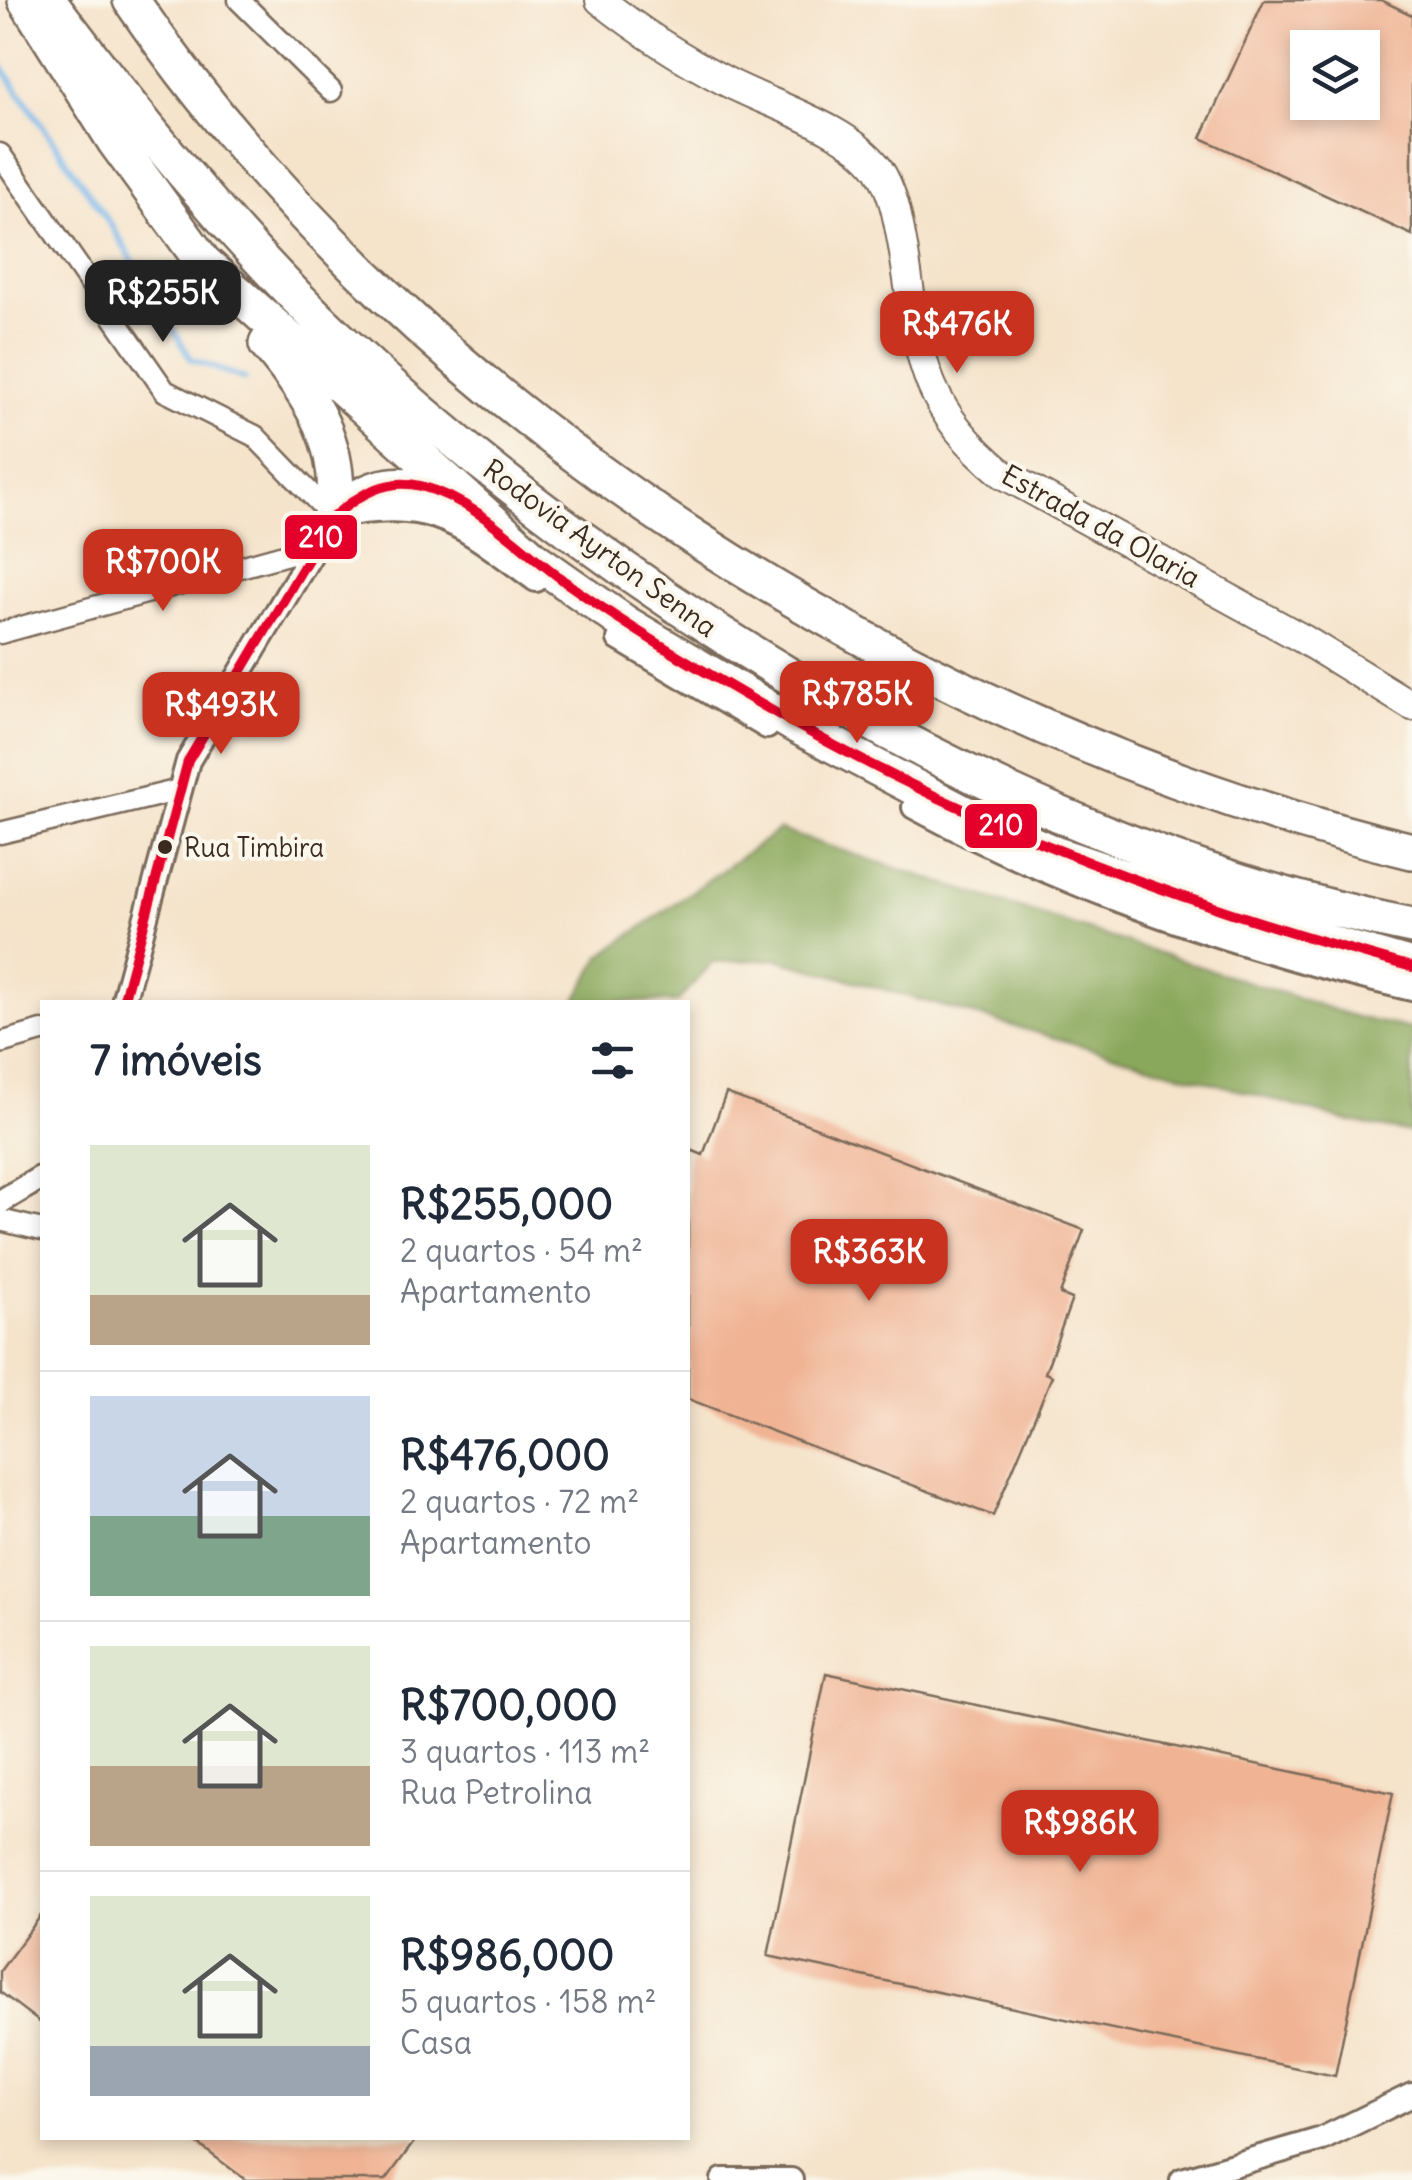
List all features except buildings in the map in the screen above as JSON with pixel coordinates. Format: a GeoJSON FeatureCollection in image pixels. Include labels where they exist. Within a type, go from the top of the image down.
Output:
{"type":"FeatureCollection","features":[{"type":"Feature","properties":{"kind":"highway"},"geometry":{"type":"LineString","coordinates":[[26,0],[115,142],[318,411],[333,460],[334,517]]}},
{"type":"Feature","properties":{"kind":"highway","name":"Rodovia Ayrton Senna"},"geometry":{"type":"LineString","coordinates":[[48,0],[220,215],[332,332],[468,453],[682,609],[810,687],[1000,787],[1135,845],[1320,908],[1412,926]]}},
{"type":"Feature","properties":{"kind":"highway"},"geometry":{"type":"LineString","coordinates":[[131,0],[169,56],[264,168],[360,268],[454,355],[682,530],[814,613],[968,694],[1130,763],[1412,851]]}},
{"type":"Feature","properties":{"kind":"highway"},"geometry":{"type":"LineString","coordinates":[[204,263],[475,510],[547,569],[626,624],[794,724],[963,812],[1054,854],[1412,967]]}},
{"type":"Feature","properties":{"kind":"highway"},"geometry":{"type":"LineString","coordinates":[[334,517],[354,497],[408,483],[475,510]]}},
{"type":"Feature","properties":{"kind":"main road","name":"Estrada da Olaria"},"geometry":{"type":"LineString","coordinates":[[600,0],[727,82],[860,149],[878,168],[897,210],[925,376],[942,410],[972,449],[1004,474],[1303,639],[1412,706]]}},
{"type":"Feature","properties":{"kind":"street"},"geometry":{"type":"LineString","coordinates":[[240,0],[331,90]]}},
{"type":"Feature","properties":{"kind":"street"},"geometry":{"type":"LineString","coordinates":[[0,154],[165,392],[255,436],[334,517]]}},
{"type":"Feature","properties":{"kind":"street"},"geometry":{"type":"LineString","coordinates":[[124,1000],[188,762],[334,517],[370,510],[416,510],[442,517],[691,685],[959,831],[1089,888],[1219,934],[1343,973],[1412,989]]}},
{"type":"Feature","properties":{"kind":"street"},"geometry":{"type":"LineString","coordinates":[[0,633],[313,547]]}},
{"type":"Feature","properties":{"kind":"street"},"geometry":{"type":"LineString","coordinates":[[0,833],[180,790]]}},
{"type":"Feature","properties":{"kind":"street"},"geometry":{"type":"LineString","coordinates":[[0,1043],[40,1033]]}},
{"type":"Feature","properties":{"kind":"street"},"geometry":{"type":"LineString","coordinates":[[0,1202],[40,1177]]}},
{"type":"Feature","properties":{"kind":"street"},"geometry":{"type":"LineString","coordinates":[[0,1220],[40,1230]]}},
{"type":"Feature","properties":{"kind":"street"},"geometry":{"type":"LineString","coordinates":[[1182,2180],[1322,2139],[1412,2096]]}},
{"type":"Feature","properties":{"kind":"street"},"geometry":{"type":"LineString","coordinates":[[723,2180],[791,2180]]}},
{"type":"Feature","properties":{"kind":"green space"},"geometry":{"type":"Polygon","coordinates":[[[779,830],[1359,1018],[1412,1029],[1412,1133],[1351,1122],[777,959],[713,962],[679,1000],[576,1000],[601,956],[779,830]]]}},
{"type":"Feature","properties":{"kind":"waterway"},"geometry":{"type":"LineString","coordinates":[[0,64],[113,228],[191,359],[245,379]]}},
{"type":"Feature","properties":{"kind":"transit line","name":"210"},"geometry":{"type":"LineString","coordinates":[[124,1000],[188,761],[333,517],[363,495],[396,484],[421,486],[463,504],[571,586],[646,636],[776,713],[928,793],[1085,861],[1247,918],[1412,967]]}},
{"type":"Feature","properties":{"kind":"place","name":"Rua Timbira"},"geometry":{"type":"Point","coordinates":[165,847]}}]}
